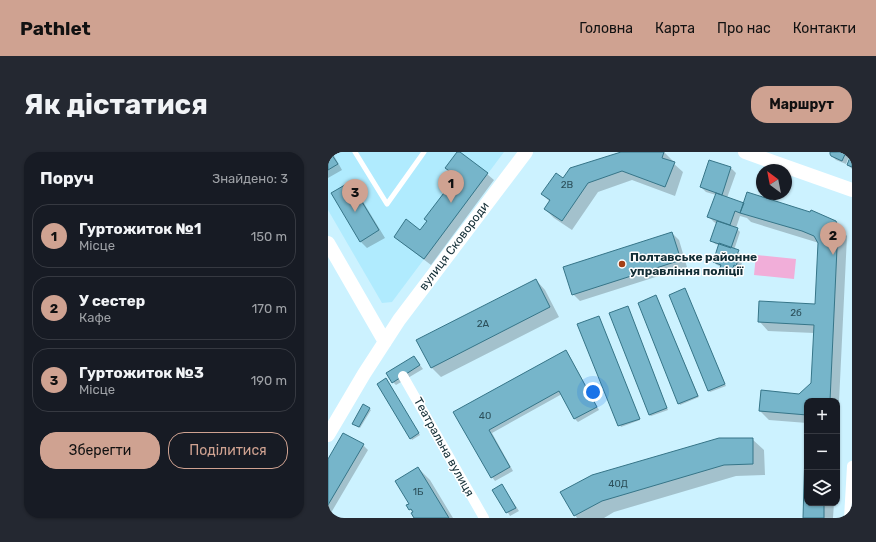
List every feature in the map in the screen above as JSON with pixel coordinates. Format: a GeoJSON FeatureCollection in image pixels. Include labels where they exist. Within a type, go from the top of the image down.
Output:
{"type":"FeatureCollection","features":[{"type":"Feature","properties":{"kind":"main road","name":"вулиця Сковороди"},"geometry":{"type":"LineString","coordinates":[[328,435],[364,374],[399,320],[526,152]]}},
{"type":"Feature","properties":{"kind":"main road"},"geometry":{"type":"LineString","coordinates":[[745,152],[852,190]]}},
{"type":"Feature","properties":{"kind":"main road"},"geometry":{"type":"LineString","coordinates":[[328,243],[385,342]]}},
{"type":"Feature","properties":{"kind":"street","name":"Театральна вулиця"},"geometry":{"type":"LineString","coordinates":[[403,376],[484,518]]}},
{"type":"Feature","properties":{"kind":"street"},"geometry":{"type":"LineString","coordinates":[[849,518],[852,466]]}},
{"type":"Feature","properties":{"kind":"lane"},"geometry":{"type":"LineString","coordinates":[[355,152],[387,204],[424,152]]}},
{"type":"Feature","properties":{"kind":"shaded area"},"geometry":{"type":"Polygon","coordinates":[[[331,152],[504,152],[392,302],[382,303],[328,210],[328,170],[338,164],[331,152]]]}},
{"type":"Feature","properties":{"kind":"shaded area"},"geometry":{"type":"Polygon","coordinates":[[[756,255],[796,259],[794,279],[754,275],[756,255]]]}},
{"type":"Feature","properties":{"kind":"building"},"geometry":{"type":"Polygon","coordinates":[[[328,152],[330,152],[338,164],[328,170],[328,152]]]}},
{"type":"Feature","properties":{"kind":"building"},"geometry":{"type":"Polygon","coordinates":[[[457,152],[460,152],[488,173],[424,259],[394,237],[406,219],[420,230],[427,221],[424,219],[450,185],[452,187],[459,178],[445,168],[457,152]]]}},
{"type":"Feature","properties":{"kind":"building"},"geometry":{"type":"Polygon","coordinates":[[[621,152],[664,152],[662,158],[675,162],[665,187],[622,171],[588,183],[562,221],[544,209],[550,200],[541,194],[556,173],[563,178],[570,168],[621,152]]]}},
{"type":"Feature","properties":{"kind":"building"},"geometry":{"type":"Polygon","coordinates":[[[830,152],[846,152],[842,161],[831,156],[830,152]]]}},
{"type":"Feature","properties":{"kind":"building"},"geometry":{"type":"Polygon","coordinates":[[[852,152],[852,167],[847,165],[852,152]]]}},
{"type":"Feature","properties":{"kind":"building"},"geometry":{"type":"Polygon","coordinates":[[[709,160],[731,167],[722,195],[700,187],[709,160]]]}},
{"type":"Feature","properties":{"kind":"building"},"geometry":{"type":"Polygon","coordinates":[[[350,182],[379,230],[360,242],[331,193],[350,182]]]}},
{"type":"Feature","properties":{"kind":"building"},"geometry":{"type":"Polygon","coordinates":[[[747,192],[756,195],[756,200],[772,200],[810,212],[811,210],[836,221],[838,226],[830,398],[804,398],[804,415],[759,411],[761,390],[799,394],[811,383],[814,325],[758,322],[759,301],[815,304],[818,243],[814,236],[802,231],[740,213],[747,192]]]}},
{"type":"Feature","properties":{"kind":"building"},"geometry":{"type":"Polygon","coordinates":[[[716,193],[744,203],[740,213],[735,211],[730,225],[707,217],[716,193]]]}},
{"type":"Feature","properties":{"kind":"building"},"geometry":{"type":"Polygon","coordinates":[[[717,221],[738,228],[731,248],[710,241],[717,221]]]}},
{"type":"Feature","properties":{"kind":"building","name":"Полтавське районне управління поліції"},"geometry":{"type":"Polygon","coordinates":[[[672,232],[681,260],[572,295],[563,267],[672,232]]]}},
{"type":"Feature","properties":{"kind":"building"},"geometry":{"type":"Polygon","coordinates":[[[719,243],[739,250],[736,257],[739,258],[736,266],[734,265],[731,274],[719,270],[721,265],[713,262],[719,243]]]}},
{"type":"Feature","properties":{"kind":"building"},"geometry":{"type":"Polygon","coordinates":[[[536,279],[550,307],[431,368],[416,340],[536,279]]]}},
{"type":"Feature","properties":{"kind":"building"},"geometry":{"type":"Polygon","coordinates":[[[685,288],[725,384],[708,391],[669,295],[685,288]]]}},
{"type":"Feature","properties":{"kind":"building"},"geometry":{"type":"Polygon","coordinates":[[[656,295],[698,396],[678,404],[638,303],[656,295]]]}},
{"type":"Feature","properties":{"kind":"building"},"geometry":{"type":"Polygon","coordinates":[[[628,306],[667,408],[649,415],[609,313],[628,306]]]}},
{"type":"Feature","properties":{"kind":"building"},"geometry":{"type":"Polygon","coordinates":[[[599,316],[640,419],[618,426],[577,324],[599,316]]]}},
{"type":"Feature","properties":{"kind":"building"},"geometry":{"type":"Polygon","coordinates":[[[566,350],[597,407],[574,419],[559,391],[489,430],[510,467],[491,478],[453,412],[566,350]]]}},
{"type":"Feature","properties":{"kind":"building"},"geometry":{"type":"Polygon","coordinates":[[[414,356],[420,365],[392,383],[386,373],[414,356]]]}},
{"type":"Feature","properties":{"kind":"building"},"geometry":{"type":"Polygon","coordinates":[[[386,378],[419,433],[410,439],[377,384],[386,378]]]}},
{"type":"Feature","properties":{"kind":"building"},"geometry":{"type":"Polygon","coordinates":[[[363,404],[370,408],[359,427],[352,424],[363,404]]]}},
{"type":"Feature","properties":{"kind":"building"},"geometry":{"type":"Polygon","coordinates":[[[343,433],[364,444],[328,505],[328,459],[343,433]]]}},
{"type":"Feature","properties":{"kind":"building"},"geometry":{"type":"Polygon","coordinates":[[[719,438],[753,438],[753,464],[724,465],[602,501],[574,516],[560,492],[592,475],[719,438]]]}},
{"type":"Feature","properties":{"kind":"building"},"geometry":{"type":"Polygon","coordinates":[[[418,467],[449,518],[414,518],[411,513],[413,512],[411,509],[409,510],[406,505],[409,504],[395,481],[418,467]]]}},
{"type":"Feature","properties":{"kind":"building"},"geometry":{"type":"Polygon","coordinates":[[[502,484],[516,508],[506,513],[492,490],[502,484]]]}},
{"type":"Feature","properties":{"kind":"building"},"geometry":{"type":"Polygon","coordinates":[[[804,484],[804,506],[824,506],[824,518],[803,518],[804,484]]]}},
{"type":"Feature","properties":{"kind":"place","name":"Гуртожиток №1"},"geometry":{"type":"Point","coordinates":[451,203]}},
{"type":"Feature","properties":{"kind":"place","name":"Гуртожиток №3"},"geometry":{"type":"Point","coordinates":[355,212]}},
{"type":"Feature","properties":{"kind":"place","name":"У сестер"},"geometry":{"type":"Point","coordinates":[833,255]}},
{"type":"Feature","properties":{"kind":"place","name":"Полтавське районне управління поліції"},"geometry":{"type":"Point","coordinates":[622,264]}}]}
